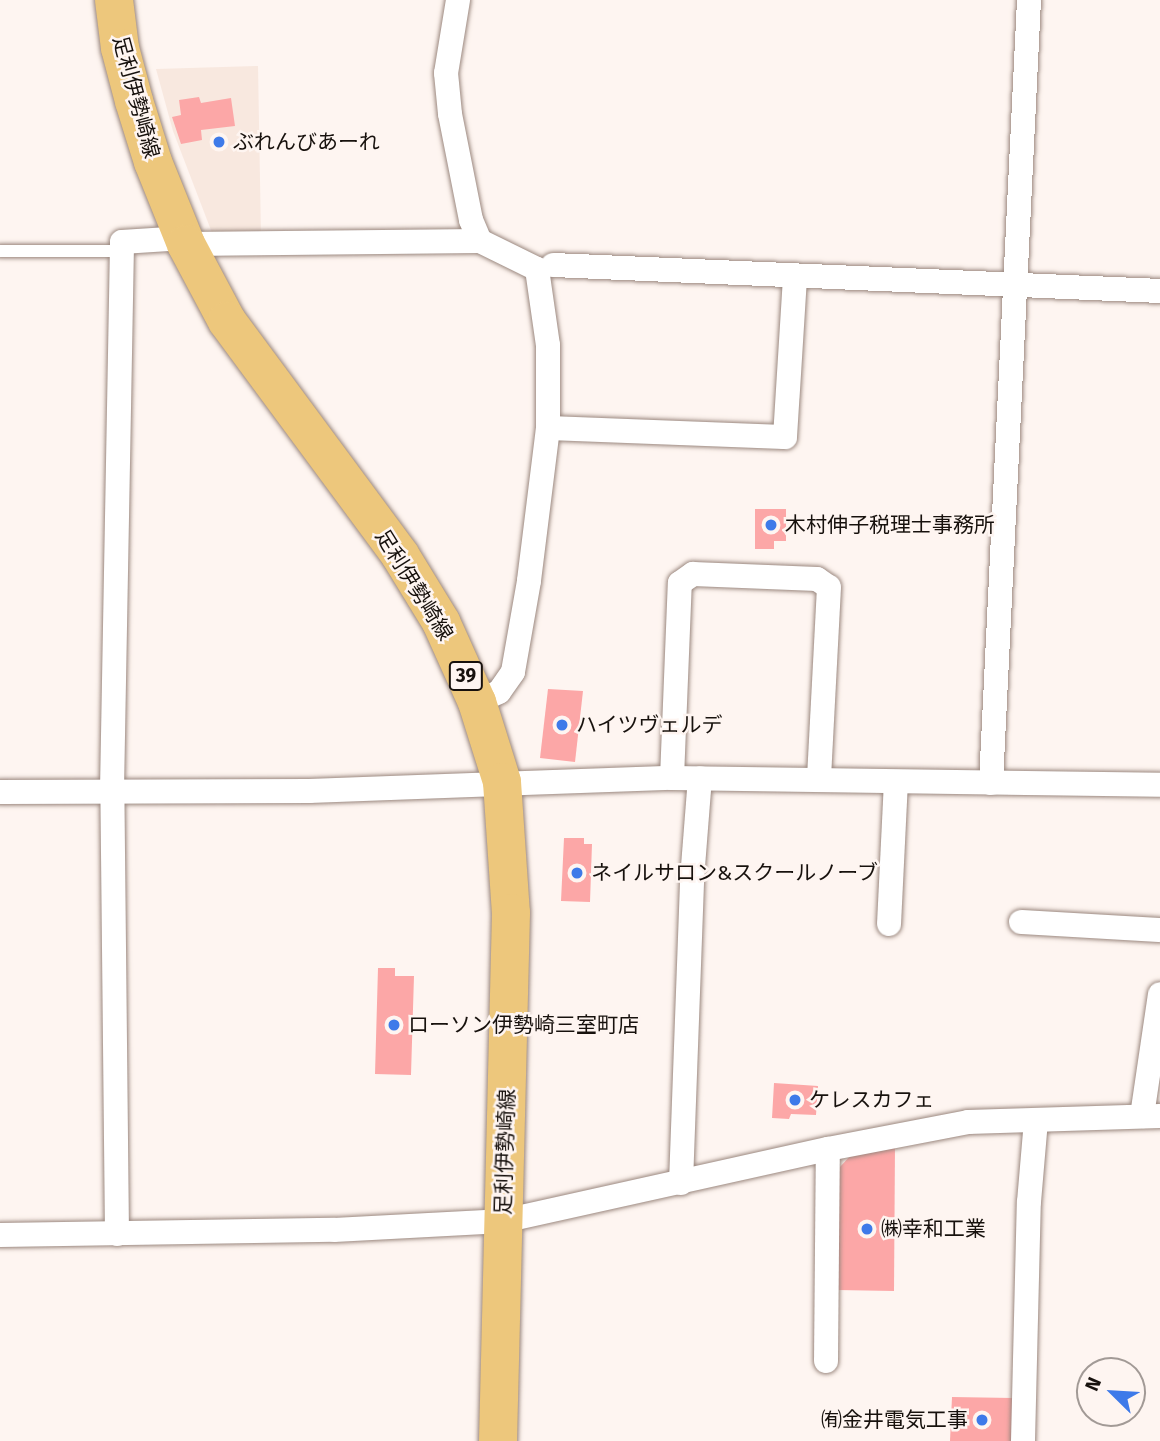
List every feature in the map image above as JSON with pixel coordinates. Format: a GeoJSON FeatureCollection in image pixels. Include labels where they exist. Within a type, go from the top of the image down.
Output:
{"type":"FeatureCollection","features":[{"type":"Feature","properties":{"kind":"main road","name":"足利伊勢崎線"},"geometry":{"type":"LineString","coordinates":[[114,0],[120,48],[134,101],[153,162],[185,241],[234,331],[400,555],[441,622],[477,702],[502,782],[510,913],[498,1441]]}},
{"type":"Feature","properties":{"kind":"street"},"geometry":{"type":"LineString","coordinates":[[458,0],[446,73],[450,114],[471,220],[480,241]]}},
{"type":"Feature","properties":{"kind":"street"},"geometry":{"type":"LineString","coordinates":[[991,783],[1029,0]]}},
{"type":"Feature","properties":{"kind":"street"},"geometry":{"type":"LineString","coordinates":[[117,1234],[112,790],[122,242],[480,241],[537,269],[548,345],[548,428],[529,581],[513,672],[499,692],[477,702]]}},
{"type":"Feature","properties":{"kind":"street"},"geometry":{"type":"LineString","coordinates":[[553,265],[1160,292]]}},
{"type":"Feature","properties":{"kind":"street"},"geometry":{"type":"LineString","coordinates":[[548,428],[785,437],[795,276]]}},
{"type":"Feature","properties":{"kind":"street"},"geometry":{"type":"LineString","coordinates":[[672,778],[680,583],[693,573],[817,579],[829,587],[819,780]]}},
{"type":"Feature","properties":{"kind":"street"},"geometry":{"type":"LineString","coordinates":[[0,792],[309,790],[672,778],[1160,785]]}},
{"type":"Feature","properties":{"kind":"street"},"geometry":{"type":"LineString","coordinates":[[681,1183],[692,879],[700,778]]}},
{"type":"Feature","properties":{"kind":"street"},"geometry":{"type":"LineString","coordinates":[[889,925],[896,782]]}},
{"type":"Feature","properties":{"kind":"street"},"geometry":{"type":"LineString","coordinates":[[1021,922],[1160,930]]}},
{"type":"Feature","properties":{"kind":"street"},"geometry":{"type":"LineString","coordinates":[[0,1235],[334,1230],[503,1221],[828,1149],[968,1122],[1151,1116],[1160,994]]}},
{"type":"Feature","properties":{"kind":"street"},"geometry":{"type":"LineString","coordinates":[[1023,1441],[1029,1202],[1036,1120]]}},
{"type":"Feature","properties":{"kind":"street"},"geometry":{"type":"LineString","coordinates":[[826,1361],[828,1149]]}},
{"type":"Feature","properties":{"kind":"lane"},"geometry":{"type":"LineString","coordinates":[[0,251],[122,251]]}},
{"type":"Feature","properties":{"kind":"shaded area"},"geometry":{"type":"Polygon","coordinates":[[[258,66],[261,237],[214,238],[173,131],[156,69],[258,66]]]}},
{"type":"Feature","properties":{"kind":"building"},"geometry":{"type":"Polygon","coordinates":[[[199,97],[201,103],[231,98],[235,126],[201,130],[202,140],[181,144],[172,117],[181,115],[179,100],[199,97]]]}},
{"type":"Feature","properties":{"kind":"building","name":"木村伸子税理士事務所"},"geometry":{"type":"Polygon","coordinates":[[[755,509],[786,509],[786,541],[774,541],[774,549],[755,549],[755,509]]]}},
{"type":"Feature","properties":{"kind":"building","name":"ハイツヴェルデ"},"geometry":{"type":"Polygon","coordinates":[[[548,689],[583,691],[575,762],[540,758],[548,689]]]}},
{"type":"Feature","properties":{"kind":"building","name":"ネイルサロン&スクールノーブ"},"geometry":{"type":"Polygon","coordinates":[[[564,838],[584,838],[584,844],[592,844],[590,902],[561,901],[564,838]]]}},
{"type":"Feature","properties":{"kind":"building","name":"ローソン伊勢崎三室町店"},"geometry":{"type":"Polygon","coordinates":[[[378,968],[395,968],[395,976],[414,976],[411,1075],[375,1074],[378,968]]]}},
{"type":"Feature","properties":{"kind":"building","name":"ケレスカフェ"},"geometry":{"type":"Polygon","coordinates":[[[774,1083],[818,1086],[816,1115],[791,1114],[789,1119],[772,1118],[774,1083]]]}},
{"type":"Feature","properties":{"kind":"building","name":"㈱幸和工業"},"geometry":{"type":"Polygon","coordinates":[[[895,1145],[894,1291],[837,1290],[839,1168],[851,1155],[895,1145]]]}},
{"type":"Feature","properties":{"kind":"building","name":"㈲金井電気工事"},"geometry":{"type":"Polygon","coordinates":[[[952,1397],[1013,1398],[1012,1441],[950,1441],[952,1397]]]}},
{"type":"Feature","properties":{"kind":"place","name":"ぶれんびあーれ"},"geometry":{"type":"Point","coordinates":[219,142]}},
{"type":"Feature","properties":{"kind":"place","name":"木村伸子税理士事務所"},"geometry":{"type":"Point","coordinates":[771,525]}},
{"type":"Feature","properties":{"kind":"place","name":"ハイツヴェルデ"},"geometry":{"type":"Point","coordinates":[562,725]}},
{"type":"Feature","properties":{"kind":"place","name":"ネイルサロン&スクールノーブ"},"geometry":{"type":"Point","coordinates":[577,873]}},
{"type":"Feature","properties":{"kind":"place","name":"ローソン伊勢崎三室町店"},"geometry":{"type":"Point","coordinates":[394,1025]}},
{"type":"Feature","properties":{"kind":"place","name":"ケレスカフェ"},"geometry":{"type":"Point","coordinates":[795,1100]}},
{"type":"Feature","properties":{"kind":"place","name":"㈱幸和工業"},"geometry":{"type":"Point","coordinates":[867,1229]}},
{"type":"Feature","properties":{"kind":"place","name":"㈲金井電気工事"},"geometry":{"type":"Point","coordinates":[982,1420]}}]}
